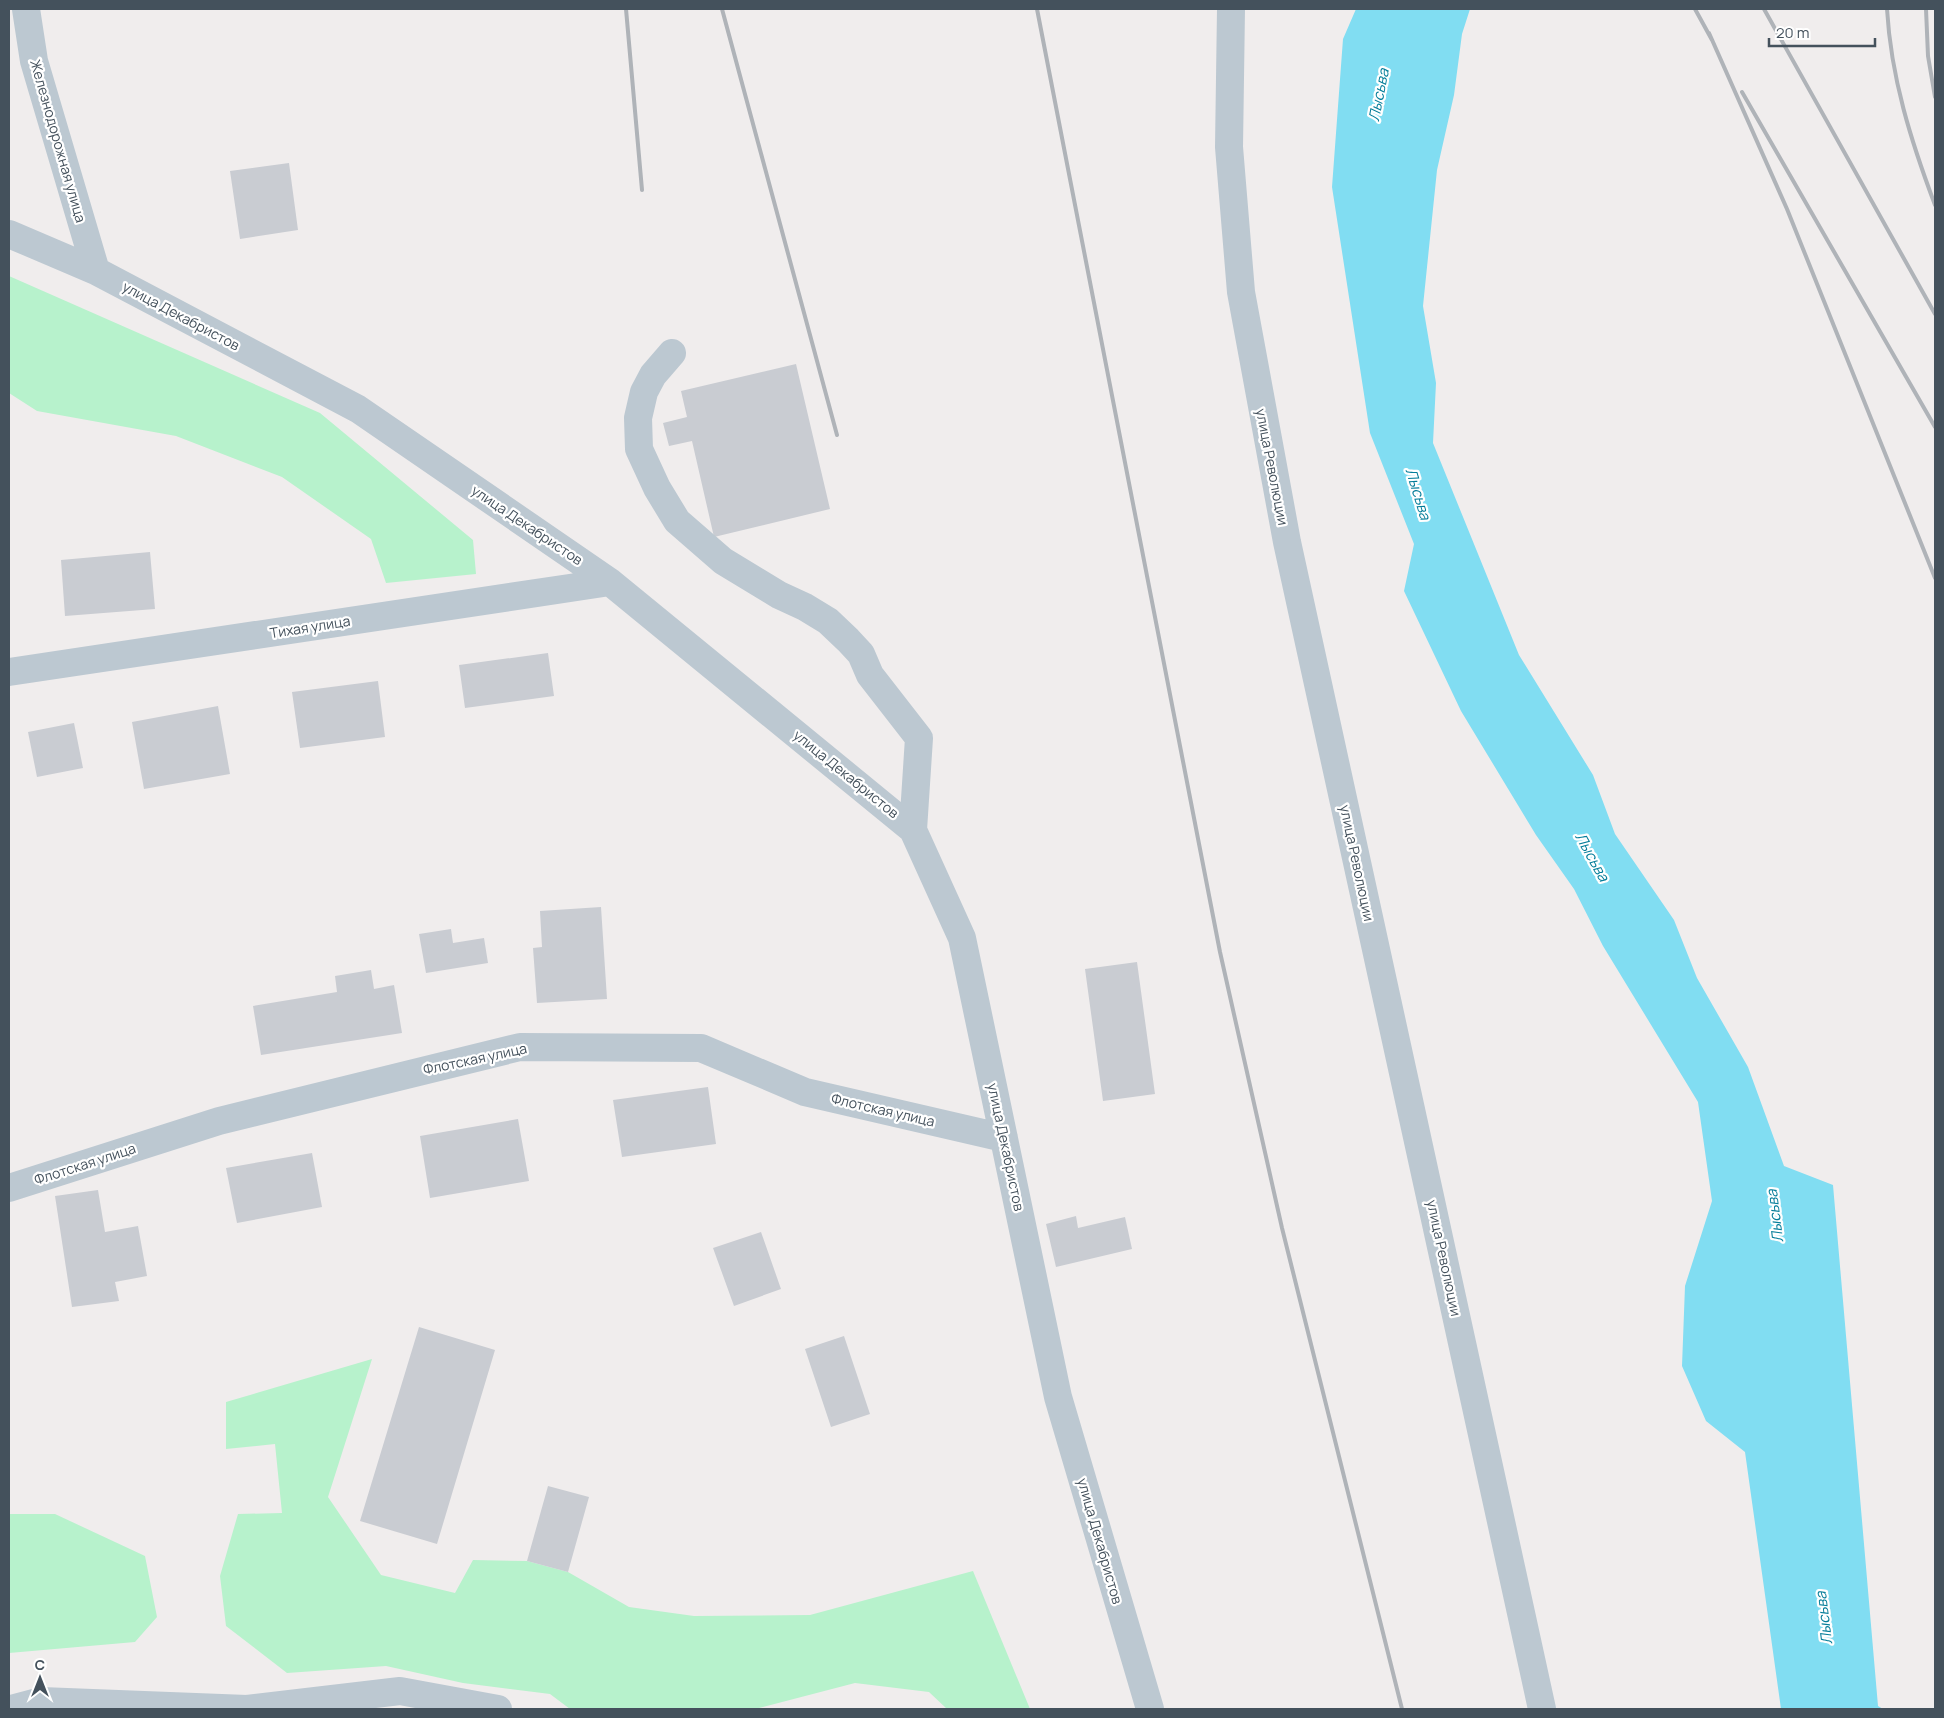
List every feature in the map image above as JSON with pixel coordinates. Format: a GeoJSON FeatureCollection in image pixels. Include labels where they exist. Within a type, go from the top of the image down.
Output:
{"type":"FeatureCollection","features":[{"type":"Feature","properties":{"kind":"street","name":"Железнодорожная улица"},"geometry":{"type":"LineString","coordinates":[[26,9],[34,61],[96,271]]}},
{"type":"Feature","properties":{"kind":"street","name":"улица Революции"},"geometry":{"type":"LineString","coordinates":[[1231,9],[1229,147],[1241,292],[1261,411],[1294,572],[1542,1709]]}},
{"type":"Feature","properties":{"kind":"street","name":"улица Декабристов"},"geometry":{"type":"LineString","coordinates":[[9,234],[96,271],[358,408],[610,582],[913,830],[962,938],[1058,1398],[1150,1709]]}},
{"type":"Feature","properties":{"kind":"street"},"geometry":{"type":"LineString","coordinates":[[672,353],[653,375],[644,392],[638,418],[639,449],[657,488],[677,521],[702,544],[751,579],[828,621],[861,654],[870,675],[919,738],[913,830]]}},
{"type":"Feature","properties":{"kind":"street","name":"Тихая улица"},"geometry":{"type":"LineString","coordinates":[[9,672],[610,582]]}},
{"type":"Feature","properties":{"kind":"street","name":"Флотская улица"},"geometry":{"type":"LineString","coordinates":[[9,1188],[219,1121],[520,1047],[701,1048],[805,1092],[1004,1138]]}},
{"type":"Feature","properties":{"kind":"street"},"geometry":{"type":"LineString","coordinates":[[11,1709],[41,1701],[247,1709],[400,1691],[498,1709]]}},
{"type":"Feature","properties":{"kind":"green space"},"geometry":{"type":"Polygon","coordinates":[[[9,276],[320,413],[473,540],[476,574],[386,583],[371,539],[282,477],[176,436],[37,411],[9,393],[9,276]]]}},
{"type":"Feature","properties":{"kind":"green space"},"geometry":{"type":"Polygon","coordinates":[[[372,1359],[328,1497],[381,1575],[455,1593],[473,1560],[527,1561],[568,1572],[629,1607],[694,1616],[810,1615],[973,1571],[1030,1709],[947,1709],[929,1692],[855,1683],[755,1709],[570,1709],[550,1694],[463,1683],[386,1666],[287,1673],[226,1626],[220,1576],[238,1514],[282,1513],[275,1444],[226,1449],[226,1402],[372,1359]]]}},
{"type":"Feature","properties":{"kind":"green space"},"geometry":{"type":"Polygon","coordinates":[[[9,1514],[55,1514],[145,1556],[157,1617],[135,1642],[9,1653],[9,1514]]]}},
{"type":"Feature","properties":{"kind":"water","name":"Лысьва"},"geometry":{"type":"Polygon","coordinates":[[[1356,9],[1470,9],[1462,34],[1454,95],[1437,170],[1423,306],[1436,383],[1433,443],[1519,655],[1593,775],[1615,834],[1674,920],[1697,978],[1748,1067],[1784,1166],[1833,1185],[1878,1706],[1883,1709],[1781,1709],[1745,1452],[1706,1421],[1682,1366],[1685,1286],[1712,1201],[1698,1102],[1603,946],[1574,889],[1536,835],[1461,711],[1404,591],[1414,544],[1370,433],[1332,187],[1343,39],[1356,9]]]}},
{"type":"Feature","properties":{"kind":"building"},"geometry":{"type":"Polygon","coordinates":[[[289,163],[298,230],[240,239],[230,171],[289,163]]]}},
{"type":"Feature","properties":{"kind":"building"},"geometry":{"type":"Polygon","coordinates":[[[796,364],[830,509],[714,537],[692,441],[669,446],[663,423],[687,417],[681,391],[796,364]]]}},
{"type":"Feature","properties":{"kind":"building"},"geometry":{"type":"Polygon","coordinates":[[[150,552],[155,609],[65,616],[61,560],[150,552]]]}},
{"type":"Feature","properties":{"kind":"building"},"geometry":{"type":"Polygon","coordinates":[[[548,653],[554,696],[465,708],[459,665],[548,653]]]}},
{"type":"Feature","properties":{"kind":"building"},"geometry":{"type":"Polygon","coordinates":[[[378,681],[385,737],[300,748],[292,692],[378,681]]]}},
{"type":"Feature","properties":{"kind":"building"},"geometry":{"type":"Polygon","coordinates":[[[218,706],[230,774],[144,789],[132,722],[218,706]]]}},
{"type":"Feature","properties":{"kind":"building"},"geometry":{"type":"Polygon","coordinates":[[[74,723],[83,768],[37,777],[28,732],[74,723]]]}},
{"type":"Feature","properties":{"kind":"building"},"geometry":{"type":"Polygon","coordinates":[[[601,907],[607,999],[537,1003],[533,948],[542,947],[540,911],[601,907]]]}},
{"type":"Feature","properties":{"kind":"building"},"geometry":{"type":"Polygon","coordinates":[[[451,929],[453,943],[484,938],[488,963],[426,973],[419,934],[451,929]]]}},
{"type":"Feature","properties":{"kind":"building"},"geometry":{"type":"Polygon","coordinates":[[[1137,962],[1155,1094],[1103,1101],[1085,969],[1137,962]]]}},
{"type":"Feature","properties":{"kind":"building"},"geometry":{"type":"Polygon","coordinates":[[[371,970],[374,989],[394,985],[402,1033],[261,1055],[253,1006],[337,992],[335,976],[371,970]]]}},
{"type":"Feature","properties":{"kind":"building"},"geometry":{"type":"Polygon","coordinates":[[[708,1087],[716,1144],[622,1157],[613,1100],[708,1087]]]}},
{"type":"Feature","properties":{"kind":"building"},"geometry":{"type":"Polygon","coordinates":[[[518,1119],[529,1181],[430,1198],[420,1136],[518,1119]]]}},
{"type":"Feature","properties":{"kind":"building"},"geometry":{"type":"Polygon","coordinates":[[[312,1153],[322,1207],[237,1223],[226,1168],[312,1153]]]}},
{"type":"Feature","properties":{"kind":"building"},"geometry":{"type":"Polygon","coordinates":[[[98,1190],[105,1232],[138,1226],[147,1276],[115,1282],[119,1301],[72,1307],[55,1196],[98,1190]]]}},
{"type":"Feature","properties":{"kind":"building"},"geometry":{"type":"Polygon","coordinates":[[[1076,1216],[1078,1228],[1125,1217],[1132,1249],[1056,1267],[1046,1224],[1076,1216]]]}},
{"type":"Feature","properties":{"kind":"building"},"geometry":{"type":"Polygon","coordinates":[[[761,1232],[781,1289],[734,1306],[713,1248],[761,1232]]]}},
{"type":"Feature","properties":{"kind":"building"},"geometry":{"type":"Polygon","coordinates":[[[419,1327],[495,1350],[437,1544],[360,1521],[419,1327]]]}},
{"type":"Feature","properties":{"kind":"building"},"geometry":{"type":"Polygon","coordinates":[[[844,1336],[870,1414],[831,1427],[805,1349],[844,1336]]]}},
{"type":"Feature","properties":{"kind":"building"},"geometry":{"type":"Polygon","coordinates":[[[548,1486],[589,1497],[568,1572],[527,1561],[548,1486]]]}},
{"type":"Feature","properties":{"kind":"railway"},"geometry":{"type":"LineString","coordinates":[[626,9],[642,190]]}},
{"type":"Feature","properties":{"kind":"railway"},"geometry":{"type":"LineString","coordinates":[[722,9],[837,435]]}},
{"type":"Feature","properties":{"kind":"railway"},"geometry":{"type":"LineString","coordinates":[[1037,9],[1220,952],[1282,1228],[1402,1709]]}},
{"type":"Feature","properties":{"kind":"railway"},"geometry":{"type":"LineString","coordinates":[[1695,9],[1712,40]]}},
{"type":"Feature","properties":{"kind":"railway"},"geometry":{"type":"LineString","coordinates":[[1764,9],[1935,314]]}},
{"type":"Feature","properties":{"kind":"railway"},"geometry":{"type":"LineString","coordinates":[[1887,9],[1893,60],[1904,109],[1910,133],[1935,205]]}},
{"type":"Feature","properties":{"kind":"railway"},"geometry":{"type":"LineString","coordinates":[[1926,9],[1928,56],[1935,97]]}},
{"type":"Feature","properties":{"kind":"railway"},"geometry":{"type":"LineString","coordinates":[[1709,33],[1787,209],[1935,578]]}},
{"type":"Feature","properties":{"kind":"railway"},"geometry":{"type":"LineString","coordinates":[[1742,92],[1935,427]]}}]}
